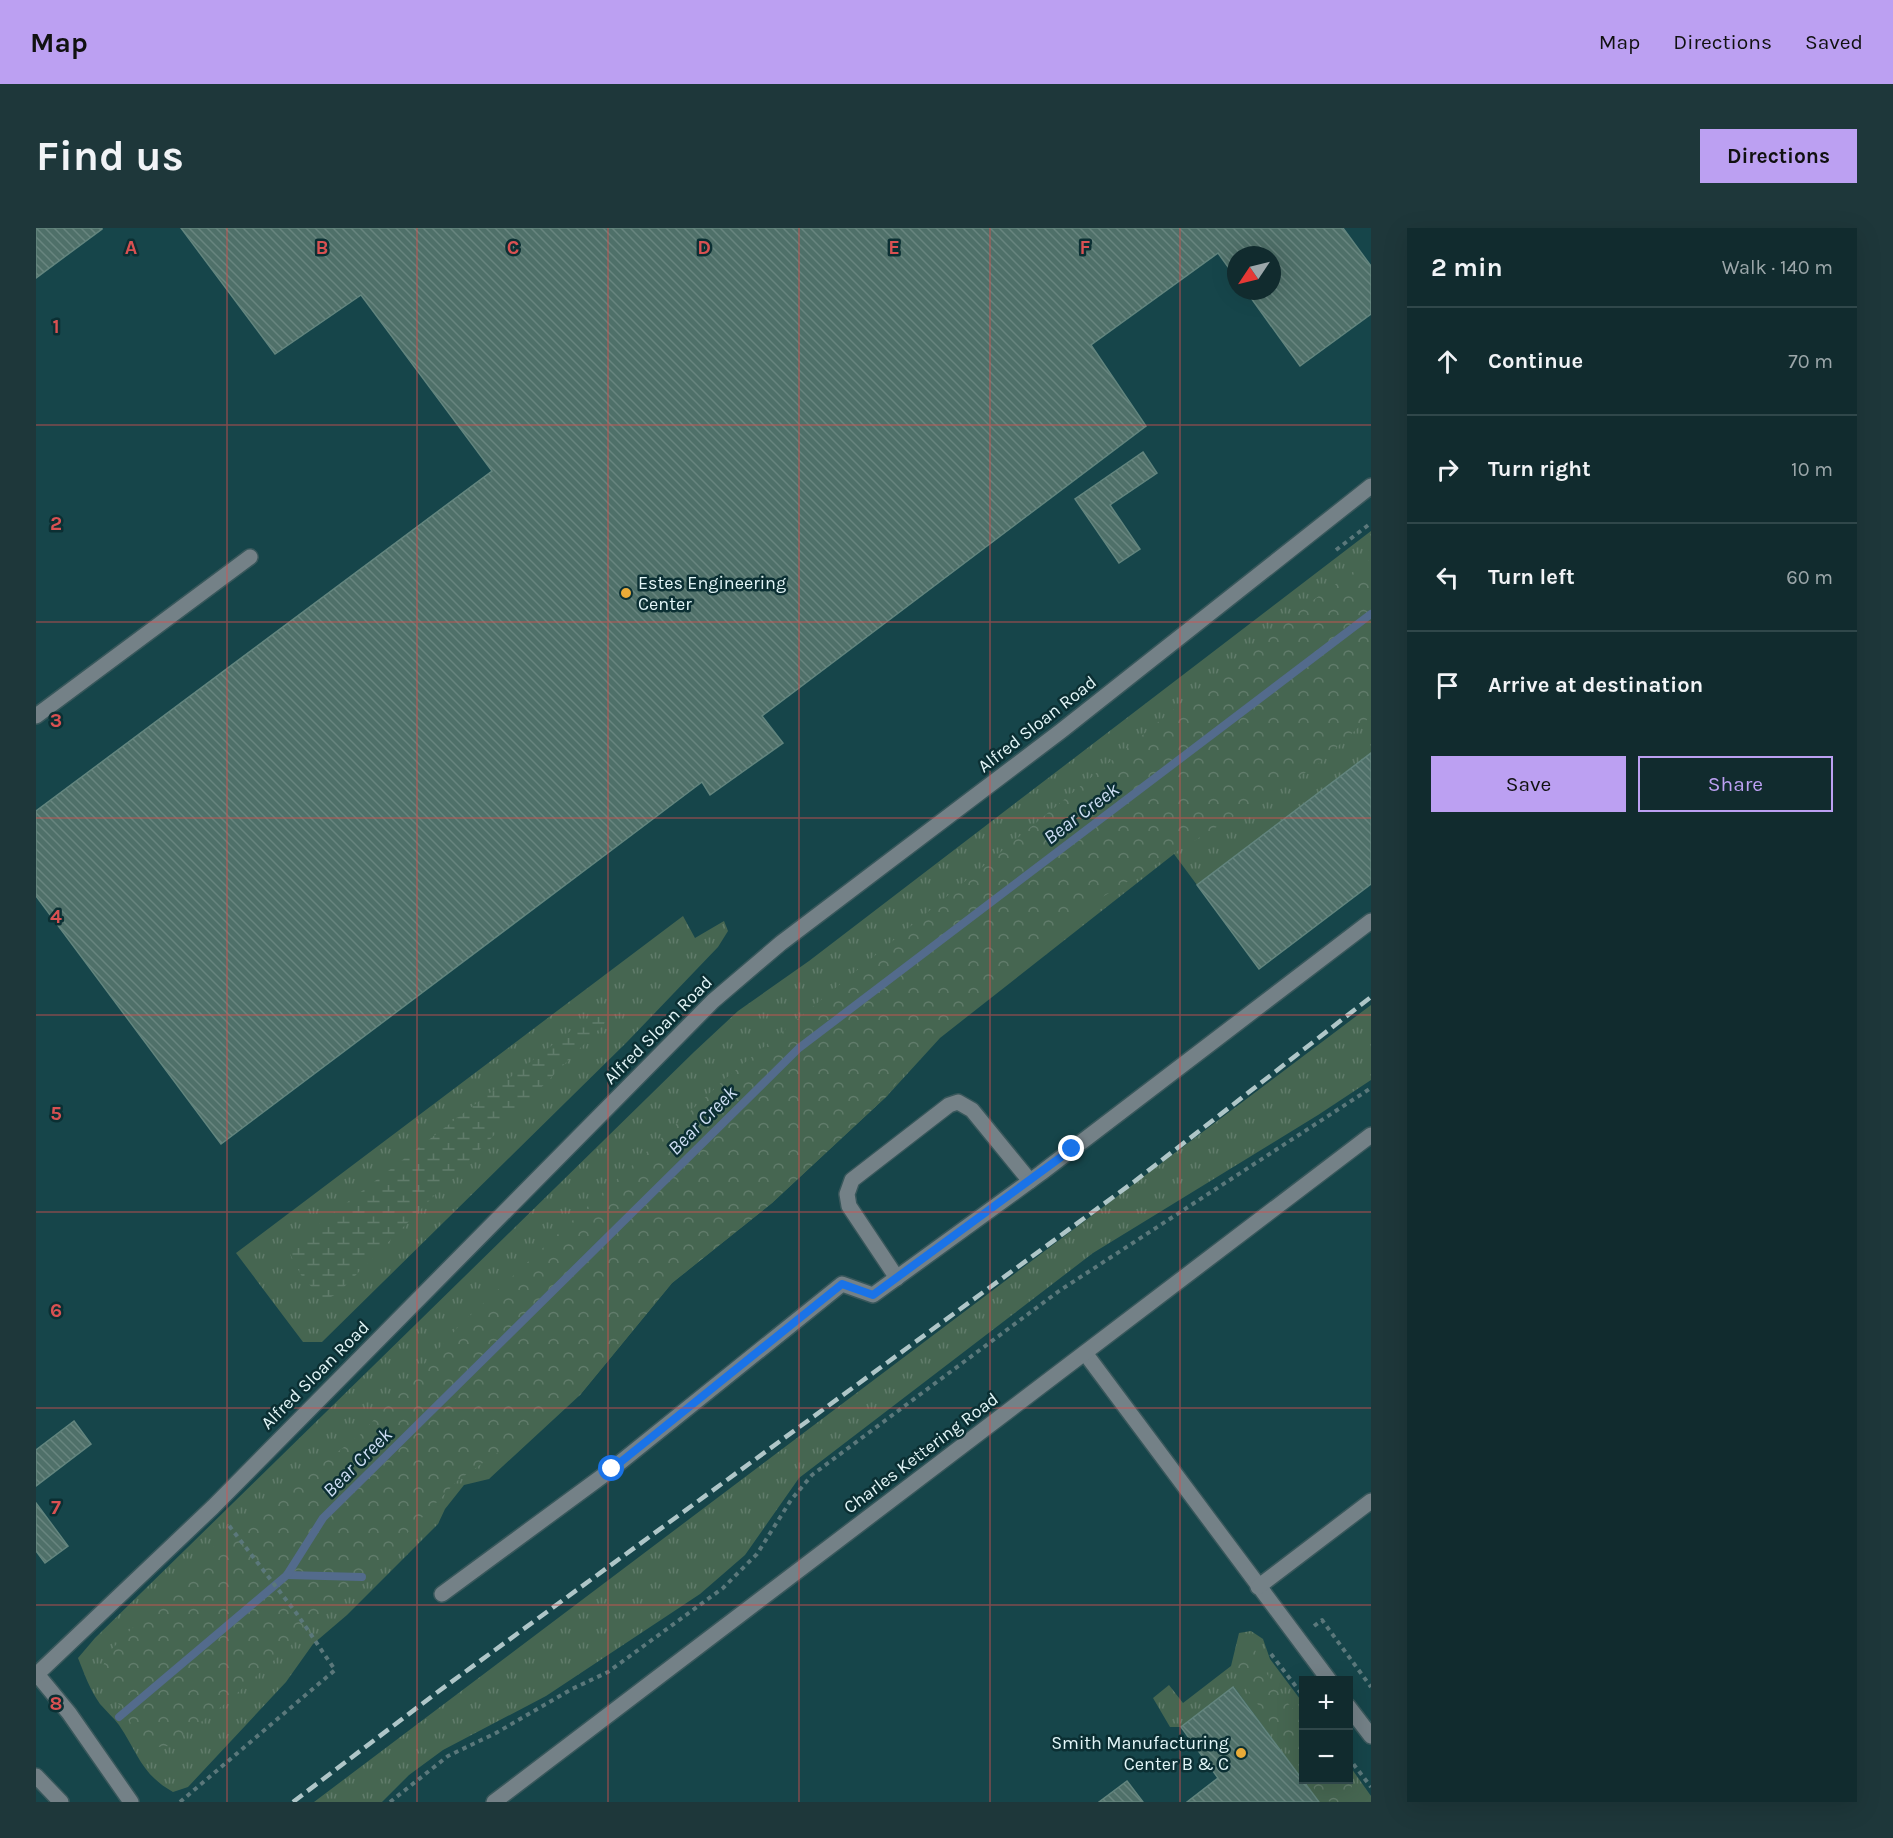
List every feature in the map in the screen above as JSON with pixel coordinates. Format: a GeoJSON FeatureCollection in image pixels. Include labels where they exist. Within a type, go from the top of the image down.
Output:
{"type":"FeatureCollection","features":[{"type":"Feature","properties":{"kind":"lane","name":"Alfred Sloan Road"},"geometry":{"type":"LineString","coordinates":[[36,1674],[213,1507],[713,1001],[781,943],[1061,731],[1371,486]]}},
{"type":"Feature","properties":{"kind":"lane"},"geometry":{"type":"LineString","coordinates":[[36,717],[250,557]]}},
{"type":"Feature","properties":{"kind":"lane"},"geometry":{"type":"LineString","coordinates":[[442,1594],[612,1469],[842,1284],[873,1295],[1030,1180],[1371,921]]}},
{"type":"Feature","properties":{"kind":"lane"},"geometry":{"type":"LineString","coordinates":[[897,1278],[849,1206],[846,1194],[852,1180],[949,1105],[958,1102],[972,1110],[1030,1180]]}},
{"type":"Feature","properties":{"kind":"lane","name":"Charles Kettering Road"},"geometry":{"type":"LineString","coordinates":[[494,1802],[1371,1135]]}},
{"type":"Feature","properties":{"kind":"lane"},"geometry":{"type":"LineString","coordinates":[[1085,1353],[1326,1676]]}},
{"type":"Feature","properties":{"kind":"lane"},"geometry":{"type":"LineString","coordinates":[[1258,1587],[1371,1501]]}},
{"type":"Feature","properties":{"kind":"lane"},"geometry":{"type":"LineString","coordinates":[[36,1674],[69,1713],[130,1802]]}},
{"type":"Feature","properties":{"kind":"lane"},"geometry":{"type":"LineString","coordinates":[[1353,1713],[1371,1737]]}},
{"type":"Feature","properties":{"kind":"lane"},"geometry":{"type":"LineString","coordinates":[[36,1776],[61,1802]]}},
{"type":"Feature","properties":{"kind":"path"},"geometry":{"type":"LineString","coordinates":[[1336,550],[1371,523]]}},
{"type":"Feature","properties":{"kind":"path"},"geometry":{"type":"LineString","coordinates":[[390,1802],[448,1756],[496,1733],[572,1689],[608,1672],[713,1595],[758,1554],[791,1500],[812,1475],[1059,1291],[1371,1088]]}},
{"type":"Feature","properties":{"kind":"path"},"geometry":{"type":"LineString","coordinates":[[180,1802],[335,1670],[239,1535]]}},
{"type":"Feature","properties":{"kind":"path"},"geometry":{"type":"LineString","coordinates":[[1297,1638],[1322,1620],[1371,1687]]}},
{"type":"Feature","properties":{"kind":"path"},"geometry":{"type":"LineString","coordinates":[[1272,1654],[1299,1690]]}},
{"type":"Feature","properties":{"kind":"path"},"geometry":{"type":"LineString","coordinates":[[1353,1764],[1371,1787]]}},
{"type":"Feature","properties":{"kind":"shaded area"},"geometry":{"type":"Polygon","coordinates":[[[36,228],[1371,228],[1371,1802],[36,1802],[36,228]]]}},
{"type":"Feature","properties":{"kind":"green space"},"geometry":{"type":"Polygon","coordinates":[[[1371,531],[1371,753],[1197,885],[1174,854],[940,1038],[887,1096],[772,1203],[672,1283],[580,1395],[489,1479],[464,1485],[445,1509],[438,1524],[347,1615],[313,1644],[286,1682],[188,1787],[173,1792],[154,1778],[141,1762],[119,1725],[100,1704],[85,1675],[78,1658],[95,1638],[738,1011],[809,961],[1371,531]]]}},
{"type":"Feature","properties":{"kind":"green space"},"geometry":{"type":"Polygon","coordinates":[[[1371,559],[1371,716],[1316,766],[1078,912],[928,1040],[887,1096],[772,1203],[672,1283],[580,1395],[457,1481],[353,1590],[226,1703],[169,1746],[147,1748],[99,1674],[110,1651],[207,1552],[361,1434],[461,1324],[725,1079],[1264,635],[1371,559]]]}},
{"type":"Feature","properties":{"kind":"green space"},"geometry":{"type":"Polygon","coordinates":[[[683,916],[695,938],[724,921],[728,931],[718,947],[627,1042],[322,1342],[303,1342],[236,1253],[683,916]]]}},
{"type":"Feature","properties":{"kind":"green space"},"geometry":{"type":"Polygon","coordinates":[[[1371,1005],[1371,1080],[1093,1253],[799,1478],[745,1555],[700,1594],[546,1696],[443,1750],[409,1775],[382,1802],[314,1802],[1371,1005]]]}},
{"type":"Feature","properties":{"kind":"green space"},"geometry":{"type":"Polygon","coordinates":[[[597,1015],[605,1016],[605,1023],[338,1293],[324,1301],[301,1275],[289,1252],[302,1237],[577,1026],[597,1015]]]}},
{"type":"Feature","properties":{"kind":"green space"},"geometry":{"type":"Polygon","coordinates":[[[1251,1631],[1263,1639],[1270,1659],[1299,1698],[1299,1775],[1234,1687],[1181,1727],[1170,1727],[1153,1698],[1169,1685],[1183,1703],[1231,1666],[1239,1633],[1251,1631]]]}},
{"type":"Feature","properties":{"kind":"green space"},"geometry":{"type":"Polygon","coordinates":[[[1244,1642],[1253,1646],[1267,1674],[1299,1716],[1299,1764],[1239,1677],[1237,1659],[1244,1642]]]}},
{"type":"Feature","properties":{"kind":"green space"},"geometry":{"type":"Polygon","coordinates":[[[1353,1771],[1371,1796],[1371,1802],[1319,1802],[1306,1784],[1353,1784],[1353,1771]]]}},
{"type":"Feature","properties":{"kind":"green space"},"geometry":{"type":"Polygon","coordinates":[[[1311,1784],[1352,1784],[1350,1796],[1345,1802],[1326,1800],[1316,1792],[1311,1784]]]}},
{"type":"Feature","properties":{"kind":"building"},"geometry":{"type":"Polygon","coordinates":[[[36,228],[102,228],[102,229],[36,278],[36,228]]]}},
{"type":"Feature","properties":{"kind":"building","name":"Estes Engineering Center"},"geometry":{"type":"Polygon","coordinates":[[[181,228],[1343,228],[1371,266],[1371,314],[1300,366],[1252,300],[1281,300],[1281,246],[1227,246],[1227,266],[1218,253],[1091,345],[1146,426],[762,716],[783,743],[710,795],[702,782],[221,1144],[36,896],[36,811],[492,471],[361,295],[275,354],[181,228]]]}},
{"type":"Feature","properties":{"kind":"building"},"geometry":{"type":"Polygon","coordinates":[[[1143,452],[1157,473],[1110,505],[1140,549],[1119,563],[1075,499],[1143,452]]]}},
{"type":"Feature","properties":{"kind":"building"},"geometry":{"type":"Polygon","coordinates":[[[1371,753],[1371,884],[1259,969],[1197,885],[1371,753]]]}},
{"type":"Feature","properties":{"kind":"building"},"geometry":{"type":"Polygon","coordinates":[[[74,1421],[91,1444],[36,1486],[36,1450],[74,1421]]]}},
{"type":"Feature","properties":{"kind":"building"},"geometry":{"type":"Polygon","coordinates":[[[36,1503],[68,1546],[45,1563],[36,1551],[36,1503]]]}},
{"type":"Feature","properties":{"kind":"building","name":"Smith Manufacturing Center B & C"},"geometry":{"type":"Polygon","coordinates":[[[1233,1687],[1299,1775],[1299,1784],[1306,1784],[1319,1802],[1187,1802],[1218,1778],[1181,1727],[1233,1687]]]}},
{"type":"Feature","properties":{"kind":"building","name":"Smith Manufacturing Center B & C"},"geometry":{"type":"Polygon","coordinates":[[[1127,1781],[1143,1802],[1099,1802],[1127,1781]]]}},
{"type":"Feature","properties":{"kind":"waterway","name":"Bear Creek"},"geometry":{"type":"LineString","coordinates":[[119,1717],[287,1575],[323,1518],[799,1048],[1371,614]]}},
{"type":"Feature","properties":{"kind":"waterway"},"geometry":{"type":"LineString","coordinates":[[287,1575],[362,1577]]}},
{"type":"Feature","properties":{"kind":"railway"},"geometry":{"type":"LineString","coordinates":[[293,1802],[439,1691],[1135,1181],[1371,997]]}},
{"type":"Feature","properties":{"kind":"place","name":"Estes Engineering Center"},"geometry":{"type":"Point","coordinates":[626,593]}},
{"type":"Feature","properties":{"kind":"place","name":"Smith Manufacturing Center B & C"},"geometry":{"type":"Point","coordinates":[1241,1753]}},
{"type":"Feature","properties":{"kind":"route"},"geometry":{"type":"LineString","coordinates":[[612,1469],[842,1284],[873,1295],[1072,1149]]}}]}
